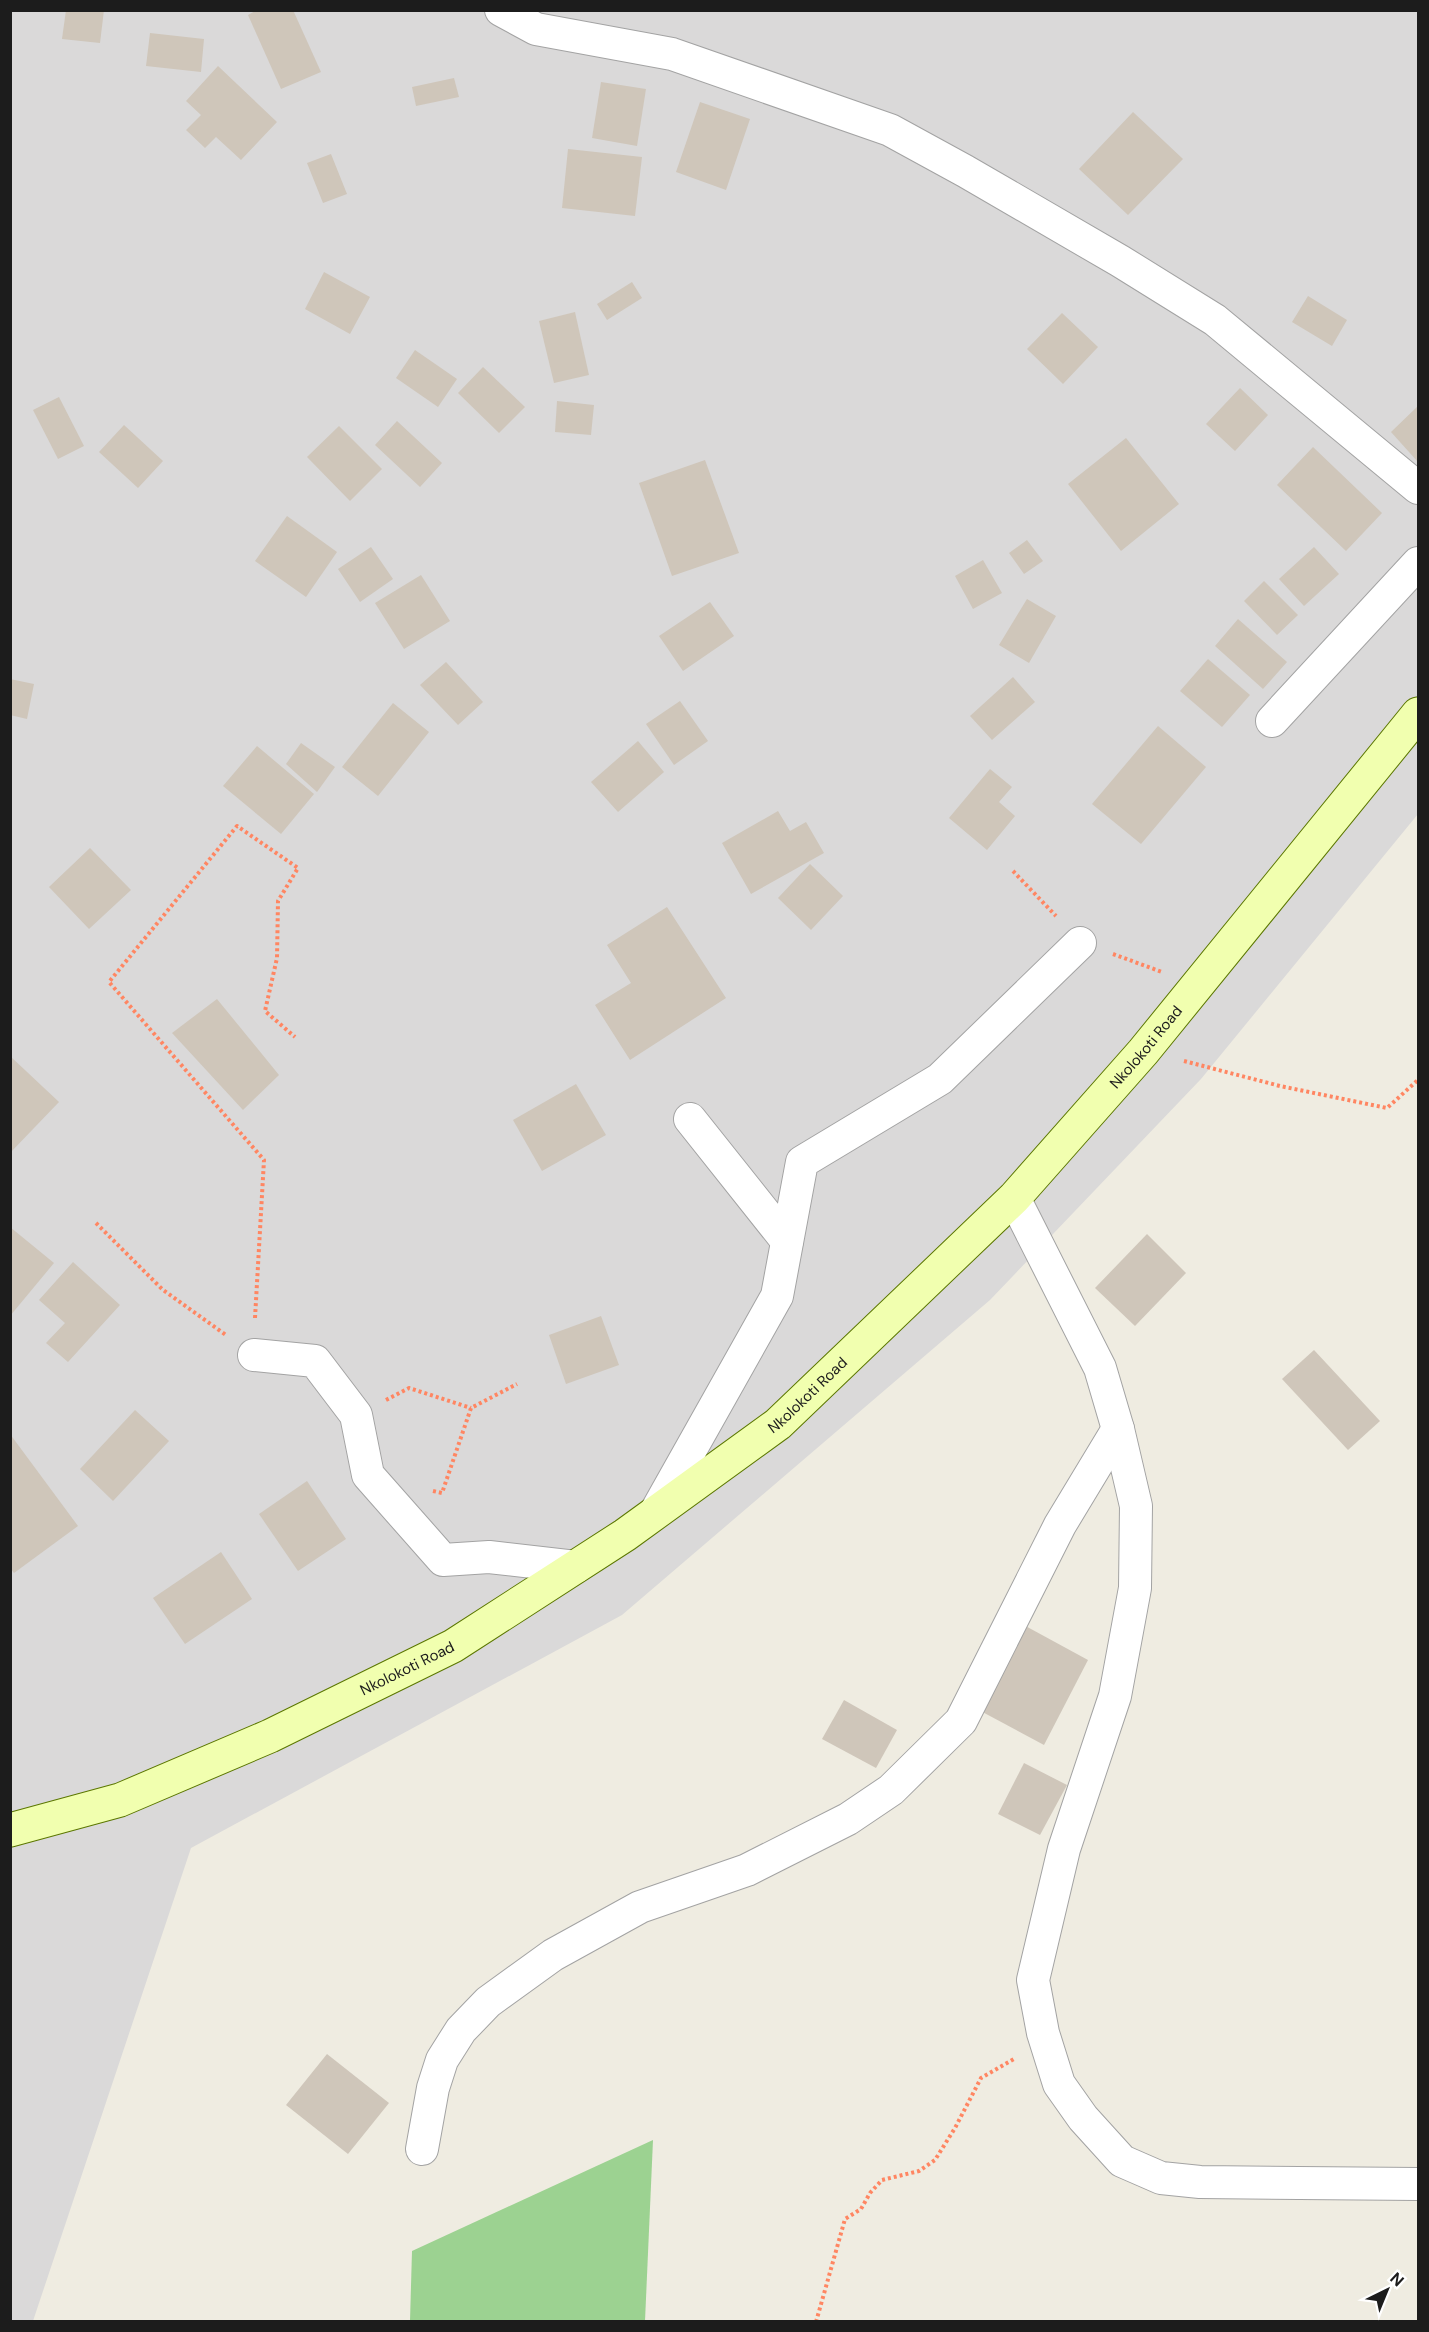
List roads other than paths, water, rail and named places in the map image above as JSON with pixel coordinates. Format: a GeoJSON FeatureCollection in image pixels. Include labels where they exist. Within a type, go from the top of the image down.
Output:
{"type":"FeatureCollection","features":[{"type":"Feature","properties":{"kind":"main road","name":"Nkolokoti Road"},"geometry":{"type":"LineString","coordinates":[[10,1830],[120,1800],[270,1736],[453,1646],[656,1513],[778,1424],[1014,1198],[1143,1052],[1419,714]]}},
{"type":"Feature","properties":{"kind":"street"},"geometry":{"type":"LineString","coordinates":[[501,10],[536,29],[672,54],[890,130],[966,171],[1089,243],[1215,321],[1419,488]]}},
{"type":"Feature","properties":{"kind":"street"},"geometry":{"type":"LineString","coordinates":[[1272,721],[1419,563]]}},
{"type":"Feature","properties":{"kind":"street"},"geometry":{"type":"LineString","coordinates":[[656,1513],[777,1296],[802,1162],[940,1079],[1080,942]]}},
{"type":"Feature","properties":{"kind":"street"},"geometry":{"type":"LineString","coordinates":[[690,1119],[787,1240]]}},
{"type":"Feature","properties":{"kind":"street"},"geometry":{"type":"LineString","coordinates":[[1014,1198],[1100,1368],[1118,1429],[1136,1506],[1135,1588],[1114,1696],[1064,1849],[1033,1980],[1043,2032],[1059,2084],[1083,2118],[1122,2161],[1161,2178],[1200,2182],[1419,2184]]}},
{"type":"Feature","properties":{"kind":"street"},"geometry":{"type":"LineString","coordinates":[[254,1355],[315,1361],[356,1415],[368,1475],[443,1560],[489,1557],[576,1567]]}},
{"type":"Feature","properties":{"kind":"street"},"geometry":{"type":"LineString","coordinates":[[422,2149],[433,2088],[442,2060],[461,2030],[488,2002],[553,1955],[640,1907],[747,1870],[848,1819],[891,1790],[961,1720],[1060,1525],[1118,1429]]}}]}
